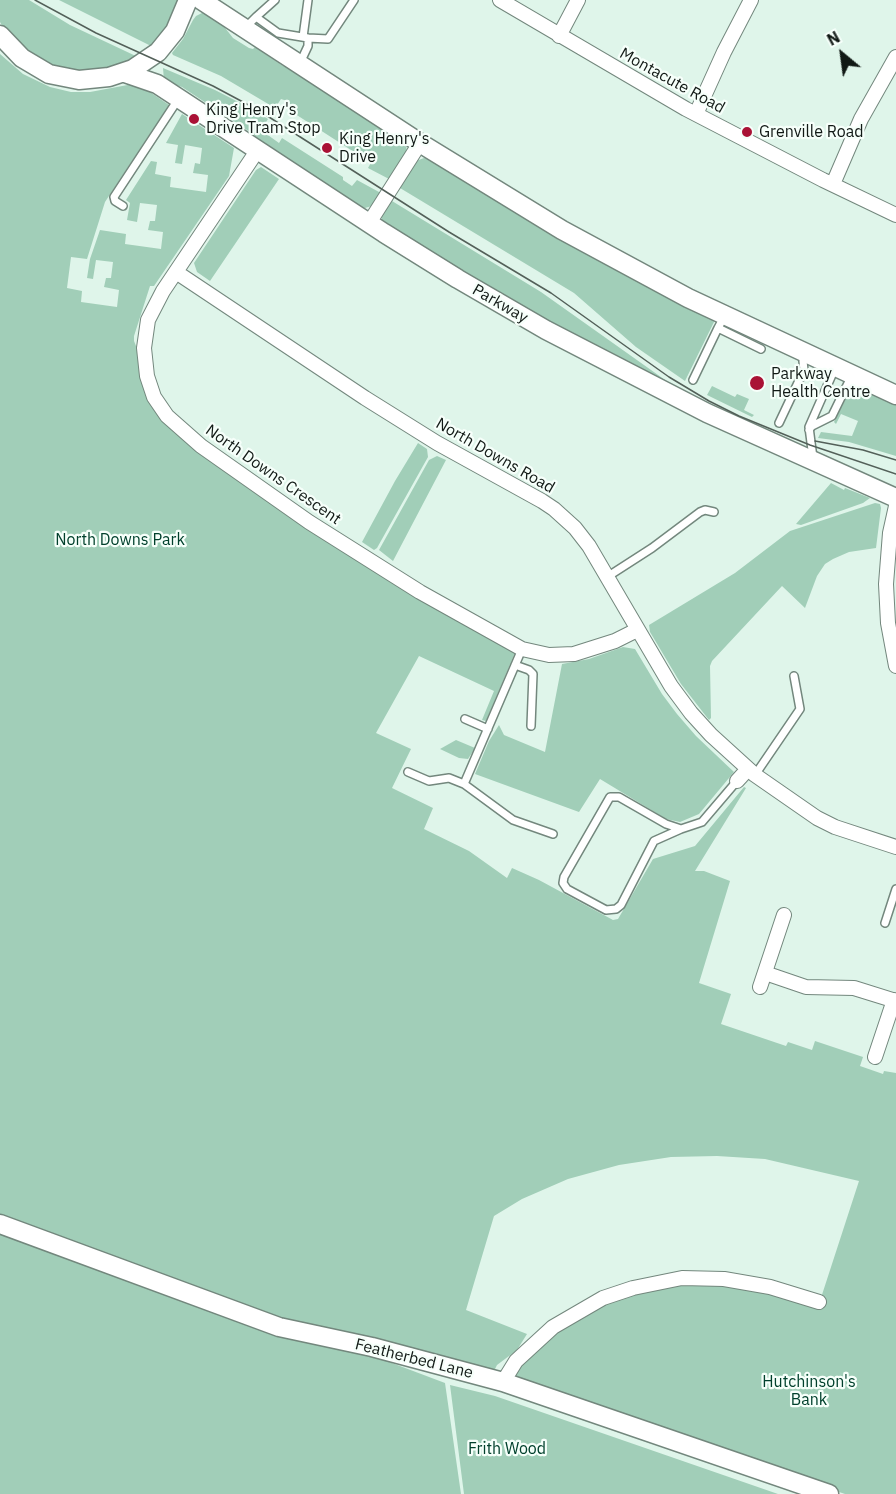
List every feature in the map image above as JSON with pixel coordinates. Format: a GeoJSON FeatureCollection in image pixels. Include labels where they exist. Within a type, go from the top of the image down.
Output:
{"type":"FeatureCollection","features":[{"type":"Feature","properties":{"kind":"street"},"geometry":{"type":"LineString","coordinates":[[0,35],[22,58],[40,70],[58,77],[90,80],[125,73],[148,61],[165,44],[179,23],[188,0]]}},
{"type":"Feature","properties":{"kind":"street"},"geometry":{"type":"LineString","coordinates":[[201,0],[250,23],[299,64],[420,143],[562,230],[722,322],[806,353],[896,395]]}},
{"type":"Feature","properties":{"kind":"street","name":"Montacute Road"},"geometry":{"type":"LineString","coordinates":[[500,0],[696,114],[896,215]]}},
{"type":"Feature","properties":{"kind":"street"},"geometry":{"type":"LineString","coordinates":[[559,36],[578,0]]}},
{"type":"Feature","properties":{"kind":"street"},"geometry":{"type":"LineString","coordinates":[[696,114],[751,0]]}},
{"type":"Feature","properties":{"kind":"street"},"geometry":{"type":"LineString","coordinates":[[832,184],[861,119],[896,57]]}},
{"type":"Feature","properties":{"kind":"street","name":"Parkway"},"geometry":{"type":"LineString","coordinates":[[125,73],[157,84],[369,223],[494,300],[583,350],[680,400],[896,498]]}},
{"type":"Feature","properties":{"kind":"street"},"geometry":{"type":"LineString","coordinates":[[369,223],[420,143]]}},
{"type":"Feature","properties":{"kind":"street","name":"North Downs Crescent"},"geometry":{"type":"LineString","coordinates":[[257,151],[152,310],[144,339],[144,357],[148,383],[166,416],[201,446],[309,522],[420,592],[522,649],[549,655],[574,654],[615,641],[637,630]]}},
{"type":"Feature","properties":{"kind":"street","name":"North Downs Road"},"geometry":{"type":"LineString","coordinates":[[176,272],[349,388],[417,430],[547,504],[581,536],[671,686],[691,713],[719,743],[752,772],[824,822],[896,847]]}},
{"type":"Feature","properties":{"kind":"street"},"geometry":{"type":"LineString","coordinates":[[896,506],[890,533],[886,584],[888,623],[896,666]]}},
{"type":"Feature","properties":{"kind":"street"},"geometry":{"type":"LineString","coordinates":[[737,781],[752,772]]}},
{"type":"Feature","properties":{"kind":"street"},"geometry":{"type":"LineString","coordinates":[[784,915],[762,980],[806,987],[854,988],[895,1001],[875,1057]]}},
{"type":"Feature","properties":{"kind":"street","name":"Featherbed Lane"},"geometry":{"type":"LineString","coordinates":[[0,1224],[279,1327],[372,1347],[503,1382],[829,1494]]}},
{"type":"Feature","properties":{"kind":"street"},"geometry":{"type":"LineString","coordinates":[[503,1382],[516,1361],[553,1327],[603,1298],[633,1288],[682,1278],[724,1279],[770,1287],[819,1302]]}},
{"type":"Feature","properties":{"kind":"lane"},"geometry":{"type":"LineString","coordinates":[[275,0],[250,23],[278,33],[328,39],[354,0]]}},
{"type":"Feature","properties":{"kind":"lane"},"geometry":{"type":"LineString","coordinates":[[299,64],[306,50],[308,0]]}},
{"type":"Feature","properties":{"kind":"lane"},"geometry":{"type":"LineString","coordinates":[[123,206],[115,201],[114,197],[179,99]]}},
{"type":"Feature","properties":{"kind":"lane"},"geometry":{"type":"LineString","coordinates":[[693,380],[722,322],[761,349]]}},
{"type":"Feature","properties":{"kind":"lane"},"geometry":{"type":"LineString","coordinates":[[779,423],[804,370],[803,361],[806,353]]}},
{"type":"Feature","properties":{"kind":"lane"},"geometry":{"type":"LineString","coordinates":[[813,461],[808,432],[811,421],[844,371]]}},
{"type":"Feature","properties":{"kind":"lane"},"geometry":{"type":"LineString","coordinates":[[808,432],[812,426],[832,416],[844,371]]}},
{"type":"Feature","properties":{"kind":"lane"},"geometry":{"type":"LineString","coordinates":[[607,577],[652,548],[700,512],[705,510],[714,512]]}},
{"type":"Feature","properties":{"kind":"lane"},"geometry":{"type":"LineString","coordinates":[[464,784],[522,649]]}},
{"type":"Feature","properties":{"kind":"lane"},"geometry":{"type":"LineString","coordinates":[[515,665],[529,669],[533,674],[531,726]]}},
{"type":"Feature","properties":{"kind":"lane"},"geometry":{"type":"LineString","coordinates":[[752,772],[800,709],[794,675]]}},
{"type":"Feature","properties":{"kind":"lane"},"geometry":{"type":"LineString","coordinates":[[465,719],[488,729]]}},
{"type":"Feature","properties":{"kind":"lane"},"geometry":{"type":"LineString","coordinates":[[408,772],[429,781],[449,778],[464,784],[513,820],[553,834]]}},
{"type":"Feature","properties":{"kind":"lane"},"geometry":{"type":"LineString","coordinates":[[681,829],[666,824],[619,797],[610,797],[564,877],[563,883],[567,889],[606,910],[616,909],[621,905],[654,841],[702,822],[737,781]]}},
{"type":"Feature","properties":{"kind":"lane"},"geometry":{"type":"LineString","coordinates":[[885,923],[896,889]]}},
{"type":"Feature","properties":{"kind":"green space"},"geometry":{"type":"Polygon","coordinates":[[[0,0],[29,0],[70,25],[140,58],[115,69],[66,72],[36,60],[5,31],[0,22],[0,0]]]}},
{"type":"Feature","properties":{"kind":"green space"},"geometry":{"type":"Polygon","coordinates":[[[59,0],[181,0],[178,12],[153,47],[59,0]]]}},
{"type":"Feature","properties":{"kind":"green space"},"geometry":{"type":"Polygon","coordinates":[[[204,12],[222,24],[233,38],[249,48],[255,47],[283,66],[294,68],[406,144],[407,153],[389,179],[368,168],[373,159],[367,156],[365,159],[289,110],[290,102],[281,99],[275,108],[221,76],[173,55],[172,53],[193,20],[204,12]]]}},
{"type":"Feature","properties":{"kind":"green space"},"geometry":{"type":"Polygon","coordinates":[[[0,54],[23,74],[50,87],[71,92],[90,92],[133,84],[144,88],[169,105],[105,202],[87,259],[71,257],[67,288],[82,291],[81,302],[117,307],[119,290],[104,287],[106,278],[111,278],[113,262],[96,260],[93,279],[87,278],[90,259],[100,230],[126,234],[125,244],[161,249],[163,232],[148,230],[150,221],[155,221],[157,205],[140,203],[137,222],[127,220],[130,203],[126,200],[151,161],[157,162],[155,174],[171,177],[170,187],[206,192],[208,175],[193,173],[195,163],[200,164],[202,148],[185,145],[182,164],[175,163],[178,145],[166,143],[182,114],[234,148],[229,176],[154,286],[150,286],[134,336],[166,423],[187,443],[302,525],[514,651],[486,721],[482,720],[494,691],[419,656],[376,733],[411,749],[392,788],[433,808],[424,829],[469,851],[507,878],[512,868],[613,920],[618,919],[653,859],[695,846],[744,787],[746,788],[695,871],[704,871],[730,881],[699,983],[731,994],[721,1024],[786,1046],[788,1042],[812,1050],[815,1041],[863,1057],[860,1066],[883,1074],[884,1071],[896,1073],[896,1494],[845,1494],[520,1383],[512,1375],[547,1337],[612,1299],[674,1284],[733,1284],[818,1307],[859,1181],[765,1159],[717,1156],[671,1157],[619,1165],[568,1179],[522,1199],[494,1216],[466,1310],[527,1334],[517,1350],[497,1365],[493,1373],[278,1321],[0,1217],[0,54]]]}},
{"type":"Feature","properties":{"kind":"green space"},"geometry":{"type":"Polygon","coordinates":[[[163,68],[250,108],[268,119],[263,127],[265,133],[279,143],[282,138],[343,177],[343,180],[352,186],[357,180],[379,192],[380,195],[372,206],[358,207],[268,151],[253,134],[182,87],[164,81],[163,68]]]}},
{"type":"Feature","properties":{"kind":"green space"},"geometry":{"type":"Polygon","coordinates":[[[424,158],[433,159],[713,318],[714,322],[685,381],[636,347],[574,293],[400,188],[416,161],[424,158]]]}},
{"type":"Feature","properties":{"kind":"green space"},"geometry":{"type":"Polygon","coordinates":[[[261,167],[279,179],[210,281],[197,272],[194,263],[256,170],[261,167]]]}},
{"type":"Feature","properties":{"kind":"green space"},"geometry":{"type":"Polygon","coordinates":[[[392,201],[541,292],[675,387],[526,312],[382,222],[382,214],[392,201]]]}},
{"type":"Feature","properties":{"kind":"green space"},"geometry":{"type":"Polygon","coordinates":[[[857,385],[896,402],[896,456],[849,442],[818,438],[821,432],[852,436],[858,421],[841,414],[836,424],[834,422],[849,392],[857,385]]]}},
{"type":"Feature","properties":{"kind":"green space"},"geometry":{"type":"Polygon","coordinates":[[[712,386],[735,397],[737,394],[749,399],[744,410],[754,415],[752,417],[707,395],[712,386]]]}},
{"type":"Feature","properties":{"kind":"green space"},"geometry":{"type":"Polygon","coordinates":[[[418,443],[427,449],[428,457],[374,550],[362,542],[418,443]]]}},
{"type":"Feature","properties":{"kind":"green space"},"geometry":{"type":"Polygon","coordinates":[[[437,456],[446,460],[393,561],[379,550],[429,460],[437,456]]]}},
{"type":"Feature","properties":{"kind":"green space"},"geometry":{"type":"Polygon","coordinates":[[[831,483],[844,490],[845,488],[870,498],[863,503],[801,525],[796,524],[831,483]]]}},
{"type":"Feature","properties":{"kind":"green space"},"geometry":{"type":"Polygon","coordinates":[[[875,503],[880,504],[881,508],[876,548],[849,552],[825,564],[817,576],[805,608],[782,586],[712,661],[710,666],[711,718],[709,720],[681,684],[650,632],[649,625],[735,573],[790,531],[875,503]]]}},
{"type":"Feature","properties":{"kind":"green space"},"geometry":{"type":"Polygon","coordinates":[[[623,647],[635,649],[677,714],[696,736],[734,772],[699,814],[680,822],[666,819],[600,779],[579,812],[475,774],[489,741],[499,725],[504,735],[545,752],[562,664],[589,659],[623,647]]]}},
{"type":"Feature","properties":{"kind":"green space"},"geometry":{"type":"Polygon","coordinates":[[[456,740],[475,748],[468,759],[459,758],[440,749],[456,740]]]}},
{"type":"Feature","properties":{"kind":"green space"},"geometry":{"type":"Polygon","coordinates":[[[0,1231],[368,1354],[445,1383],[461,1494],[0,1494],[0,1231]]]}},
{"type":"Feature","properties":{"kind":"green space","name":"Frith Wood"},"geometry":{"type":"Polygon","coordinates":[[[450,1385],[495,1396],[778,1494],[464,1494],[450,1385]]]}},
{"type":"Feature","properties":{"kind":"tram line"},"geometry":{"type":"LineString","coordinates":[[35,0],[96,33],[213,86],[258,110],[449,232],[551,293],[669,377],[709,401],[810,445],[896,474]]}},
{"type":"Feature","properties":{"kind":"tram line"},"geometry":{"type":"LineString","coordinates":[[815,441],[863,450],[896,460]]}},
{"type":"Feature","properties":{"kind":"place","name":"King Henry's Drive Tram Stop"},"geometry":{"type":"Point","coordinates":[194,119]}},
{"type":"Feature","properties":{"kind":"place","name":"Grenville Road"},"geometry":{"type":"Point","coordinates":[747,132]}},
{"type":"Feature","properties":{"kind":"place","name":"King Henry's Drive"},"geometry":{"type":"Point","coordinates":[327,148]}},
{"type":"Feature","properties":{"kind":"place","name":"Parkway Health Centre"},"geometry":{"type":"Point","coordinates":[757,383]}},
{"type":"Feature","properties":{"kind":"park label","name":"North Downs Park"},"geometry":{"type":"Point","coordinates":[120,540]}},
{"type":"Feature","properties":{"kind":"park label","name":"Hutchinson's Bank"},"geometry":{"type":"Point","coordinates":[809,1391]}}]}
